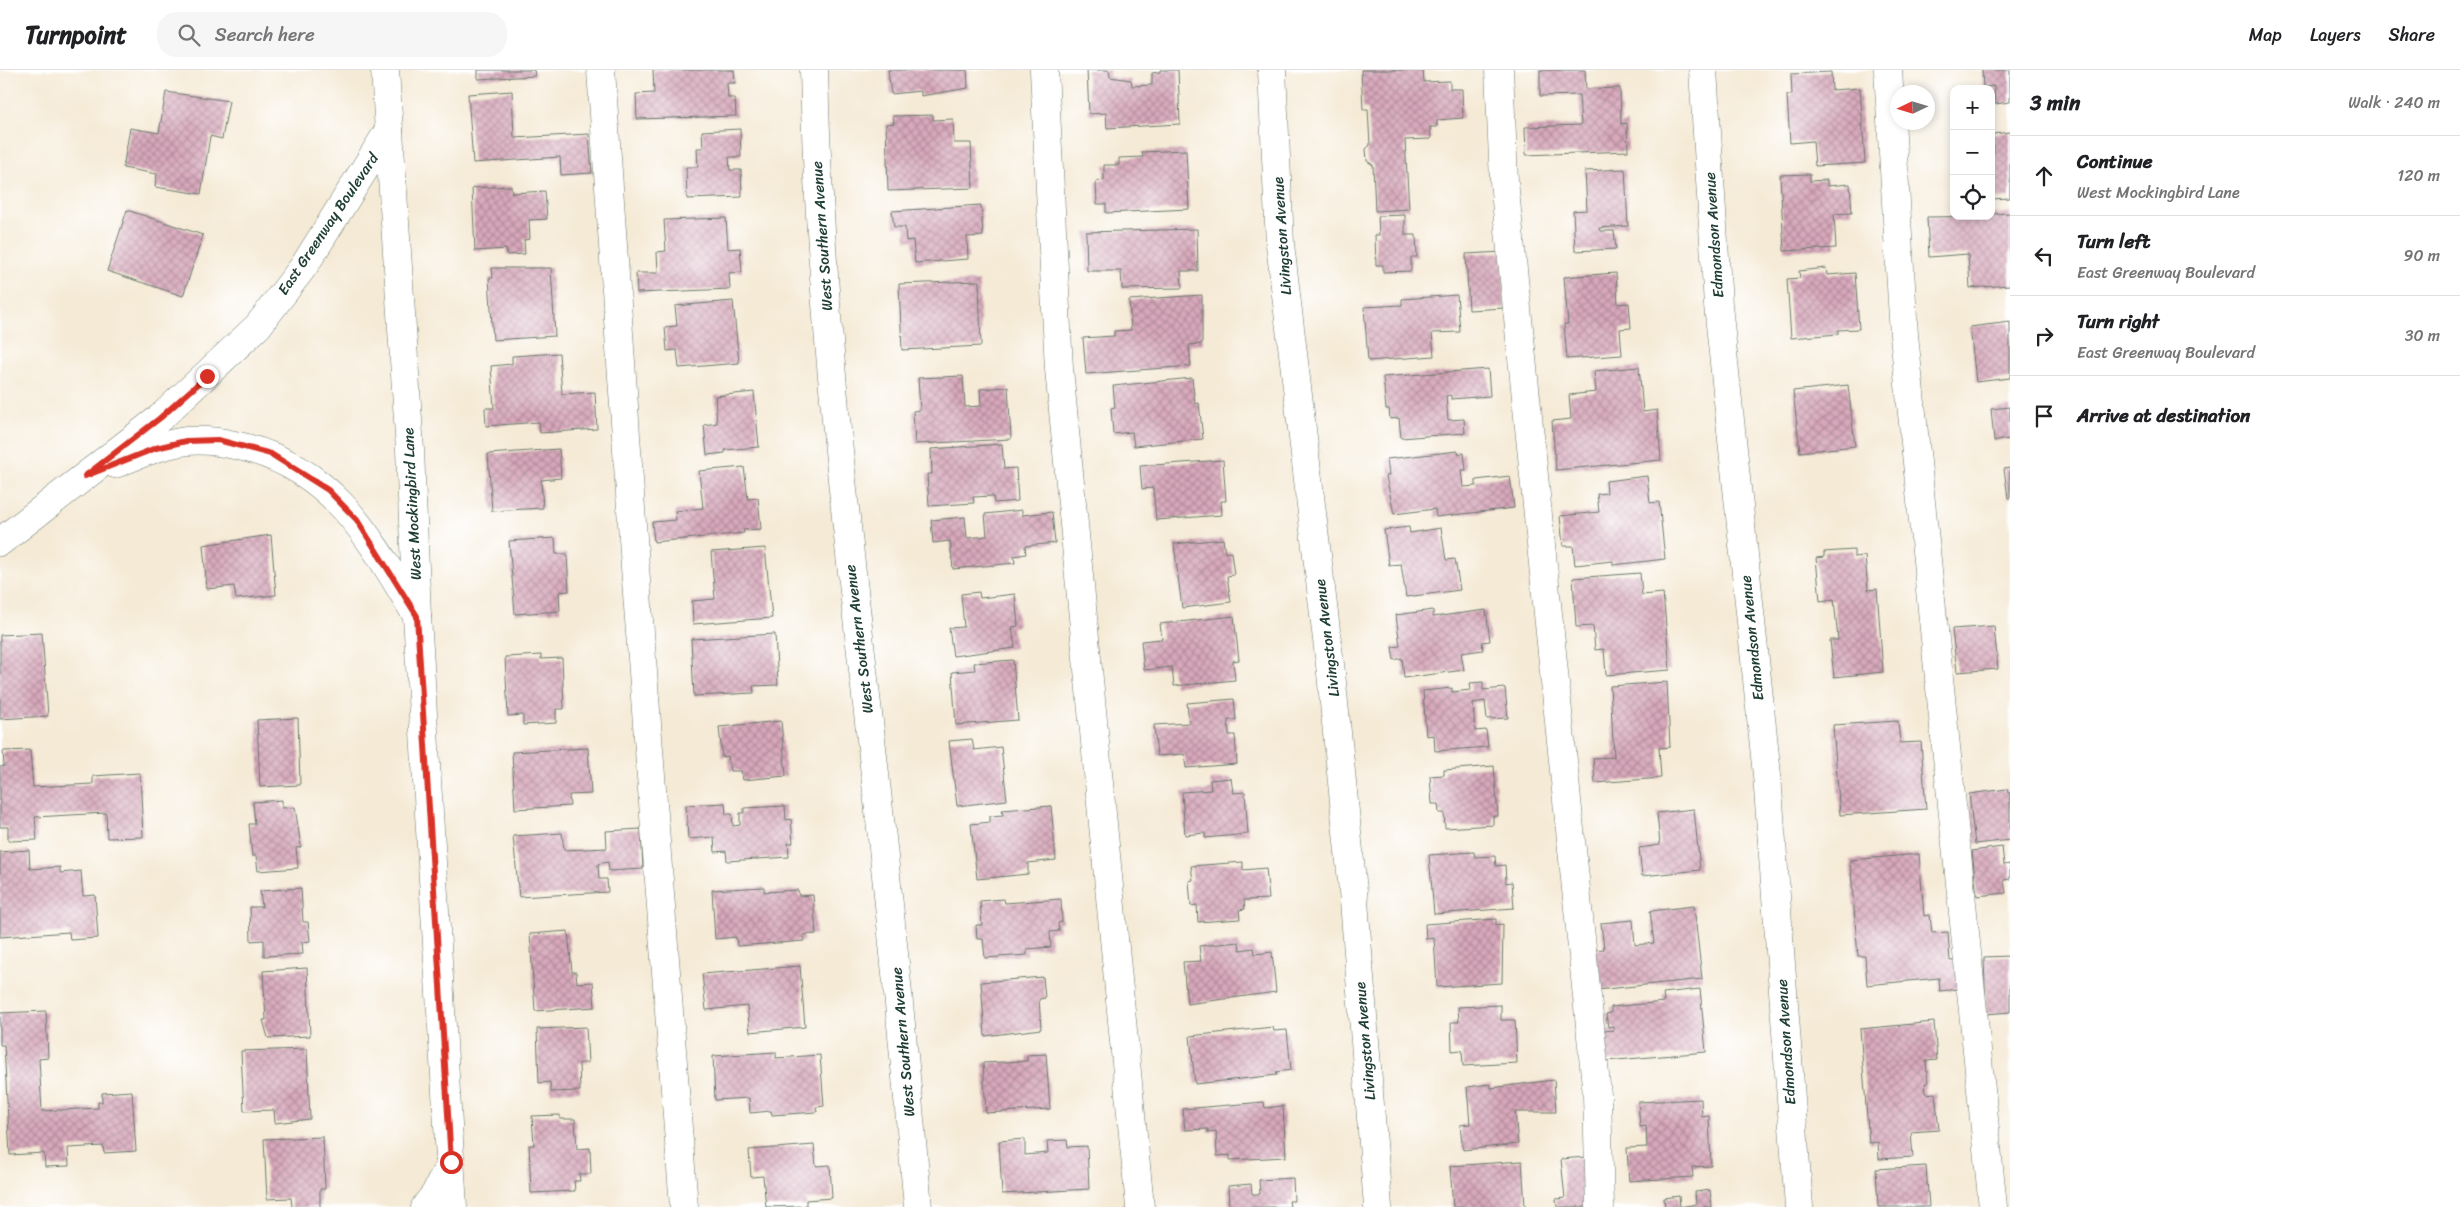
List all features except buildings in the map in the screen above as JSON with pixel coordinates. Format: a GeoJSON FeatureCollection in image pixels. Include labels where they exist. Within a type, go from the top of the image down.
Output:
{"type":"FeatureCollection","features":[{"type":"Feature","properties":{"kind":"street","name":"West Mockingbird Lane"},"geometry":{"type":"LineString","coordinates":[[385,70],[410,450],[417,616],[453,1207]]}},
{"type":"Feature","properties":{"kind":"street"},"geometry":{"type":"LineString","coordinates":[[601,70],[635,567],[684,1207]]}},
{"type":"Feature","properties":{"kind":"street","name":"West Southern Avenue"},"geometry":{"type":"LineString","coordinates":[[814,70],[816,165],[842,498],[897,976],[918,1207]]}},
{"type":"Feature","properties":{"kind":"street"},"geometry":{"type":"LineString","coordinates":[[1044,70],[1059,369],[1140,1207]]}},
{"type":"Feature","properties":{"kind":"street","name":"Livingston Avenue"},"geometry":{"type":"LineString","coordinates":[[1272,70],[1280,244],[1331,673],[1355,911],[1378,1207]]}},
{"type":"Feature","properties":{"kind":"street"},"geometry":{"type":"LineString","coordinates":[[1499,70],[1504,181],[1597,1095],[1600,1207]]}},
{"type":"Feature","properties":{"kind":"street","name":"Edmondson Avenue"},"geometry":{"type":"LineString","coordinates":[[1703,70],[1718,305],[1766,775],[1799,1207]]}},
{"type":"Feature","properties":{"kind":"street"},"geometry":{"type":"LineString","coordinates":[[1888,70],[1904,334],[1993,1207]]}},
{"type":"Feature","properties":{"kind":"street","name":"East Greenway Boulevard"},"geometry":{"type":"LineString","coordinates":[[0,542],[160,418],[258,326],[304,266],[389,130]]}},
{"type":"Feature","properties":{"kind":"street","name":"East Greenway Boulevard"},"geometry":{"type":"LineString","coordinates":[[85,476],[156,448],[186,441],[218,440],[271,454],[328,490],[357,520],[417,616]]}},
{"type":"Feature","properties":{"kind":"street"},"geometry":{"type":"LineString","coordinates":[[425,1207],[435,1194],[451,1162]]}},
{"type":"Feature","properties":{"kind":"route"},"geometry":{"type":"LineString","coordinates":[[207,376],[160,418],[85,476],[156,448],[186,441],[218,440],[271,454],[295,467],[328,490],[357,520],[417,616],[451,1162]]}}]}
